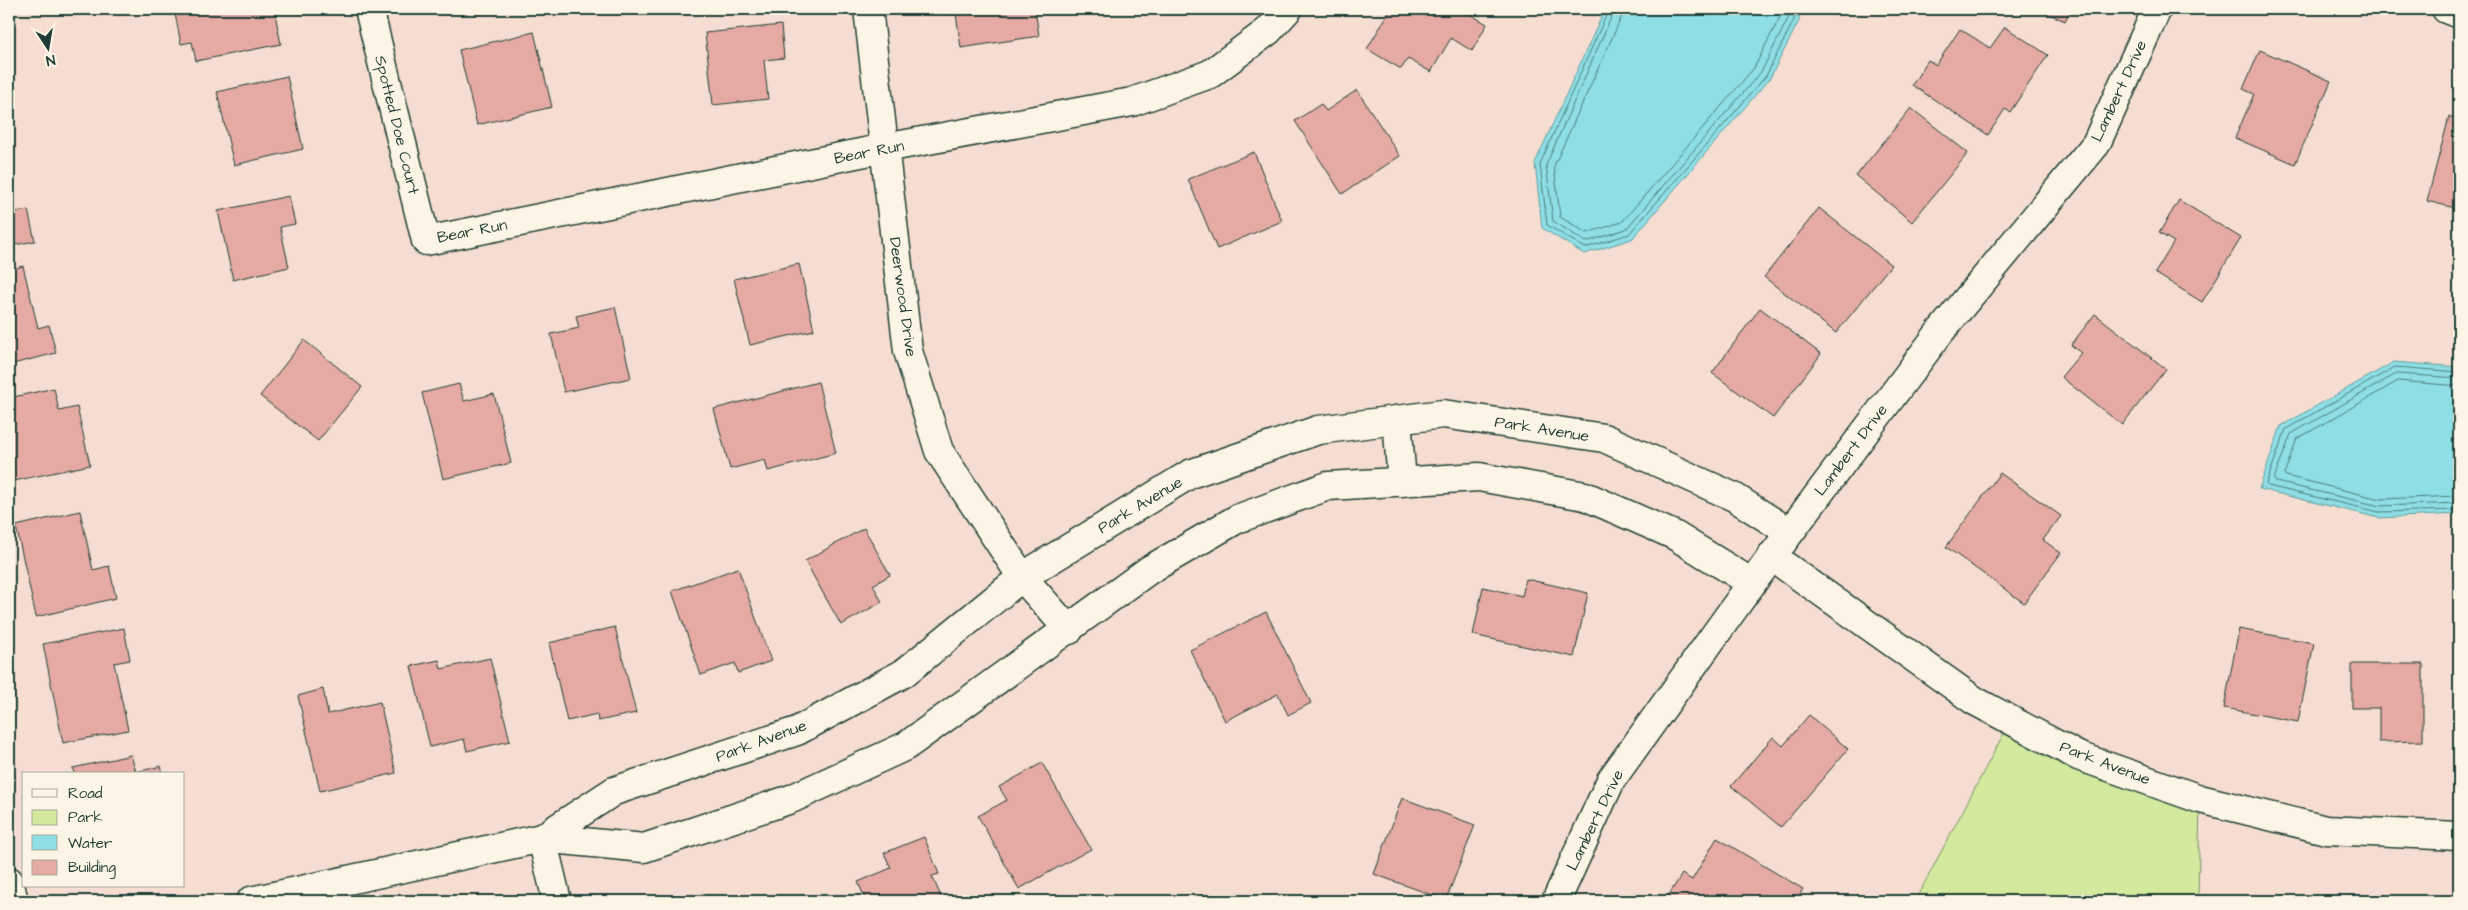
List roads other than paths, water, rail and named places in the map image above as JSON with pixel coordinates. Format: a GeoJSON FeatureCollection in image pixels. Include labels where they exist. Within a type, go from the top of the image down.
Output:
{"type":"FeatureCollection","features":[{"type":"Feature","properties":{"kind":"street","name":"Spotted Doe Court"},"geometry":{"type":"LineString","coordinates":[[369,9],[426,241]]}},
{"type":"Feature","properties":{"kind":"street","name":"Deerwood Drive"},"geometry":{"type":"LineString","coordinates":[[868,9],[908,352],[940,451],[1022,577],[1069,630]]}},
{"type":"Feature","properties":{"kind":"street","name":"Bear Run"},"geometry":{"type":"LineString","coordinates":[[426,241],[885,148],[1132,102],[1210,74],[1268,32],[1288,9]]}},
{"type":"Feature","properties":{"kind":"street","name":"Lambert Drive"},"geometry":{"type":"LineString","coordinates":[[1556,901],[1611,780],[1771,556],[1940,332],[2096,144],[2157,9]]}},
{"type":"Feature","properties":{"kind":"street"},"geometry":{"type":"LineString","coordinates":[[2446,9],[2459,14]]}},
{"type":"Feature","properties":{"kind":"street","name":"Park Avenue"},"geometry":{"type":"LineString","coordinates":[[542,838],[614,791],[796,731],[904,673],[1022,577],[1190,474],[1318,430],[1443,414],[1604,438],[1734,497],[1789,532]]}},
{"type":"Feature","properties":{"kind":"street"},"geometry":{"type":"LineString","coordinates":[[1397,420],[1402,482]]}},
{"type":"Feature","properties":{"kind":"street","name":"Park Avenue"},"geometry":{"type":"LineString","coordinates":[[251,901],[542,838],[644,848],[792,799],[906,746],[1069,630],[1149,570],[1237,519],[1328,486],[1479,477],[1585,496],[1674,535],[1752,583]]}},
{"type":"Feature","properties":{"kind":"street","name":"Park Avenue"},"geometry":{"type":"LineString","coordinates":[[1771,556],[1975,701],[2078,756],[2200,799],[2326,830],[2459,836]]}},
{"type":"Feature","properties":{"kind":"street"},"geometry":{"type":"LineString","coordinates":[[542,838],[557,901]]}},
{"type":"Feature","properties":{"kind":"street"},"geometry":{"type":"LineString","coordinates":[[9,881],[14,901]]}},
{"type":"Feature","properties":{"kind":"water"},"geometry":{"type":"Polygon","coordinates":[[[1605,9],[1800,9],[1799,21],[1770,78],[1632,239],[1584,254],[1542,228],[1535,163],[1605,9]]]}},
{"type":"Feature","properties":{"kind":"water"},"geometry":{"type":"Polygon","coordinates":[[[2394,362],[2459,367],[2459,514],[2379,518],[2259,489],[2281,426],[2394,362]]]}}]}
